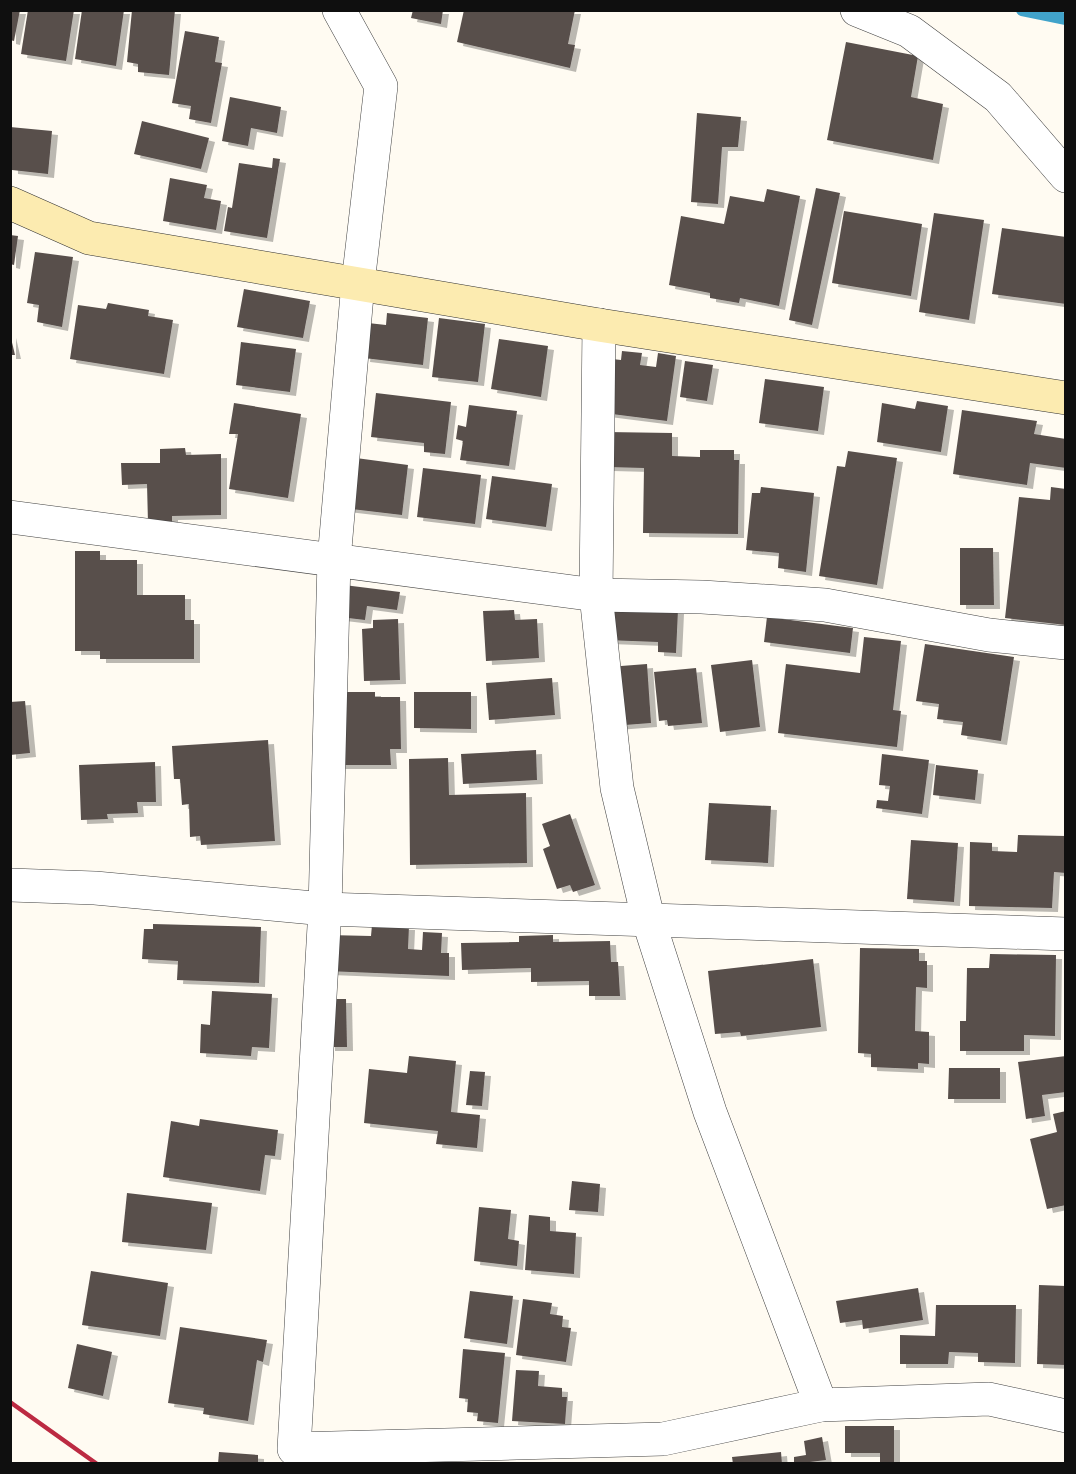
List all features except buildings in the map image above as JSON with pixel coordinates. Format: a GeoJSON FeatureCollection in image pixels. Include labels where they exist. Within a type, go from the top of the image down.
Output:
{"type":"FeatureCollection","features":[{"type":"Feature","properties":{"kind":"street"},"geometry":{"type":"LineString","coordinates":[[339,10],[381,86],[358,283],[334,560],[325,909],[294,1449],[663,1438],[820,1405],[989,1399],[1065,1416]]}},
{"type":"Feature","properties":{"kind":"street"},"geometry":{"type":"LineString","coordinates":[[857,10],[909,32],[998,97],[1065,176]]}},
{"type":"Feature","properties":{"kind":"street"},"geometry":{"type":"LineString","coordinates":[[10,203],[90,238],[599,325],[1065,398]]}},
{"type":"Feature","properties":{"kind":"street"},"geometry":{"type":"LineString","coordinates":[[599,325],[596,595],[617,788],[649,922],[710,1113],[820,1405]]}},
{"type":"Feature","properties":{"kind":"street"},"geometry":{"type":"LineString","coordinates":[[10,517],[596,595],[702,597],[825,605],[989,635],[1065,643]]}},
{"type":"Feature","properties":{"kind":"street"},"geometry":{"type":"LineString","coordinates":[[10,885],[94,888],[325,909],[649,922],[1065,934]]}},
{"type":"Feature","properties":{"kind":"waterway"},"geometry":{"type":"LineString","coordinates":[[1022,10],[1066,19]]}},
{"type":"Feature","properties":{"kind":"railway"},"geometry":{"type":"LineString","coordinates":[[10,1402],[97,1464]]}}]}
